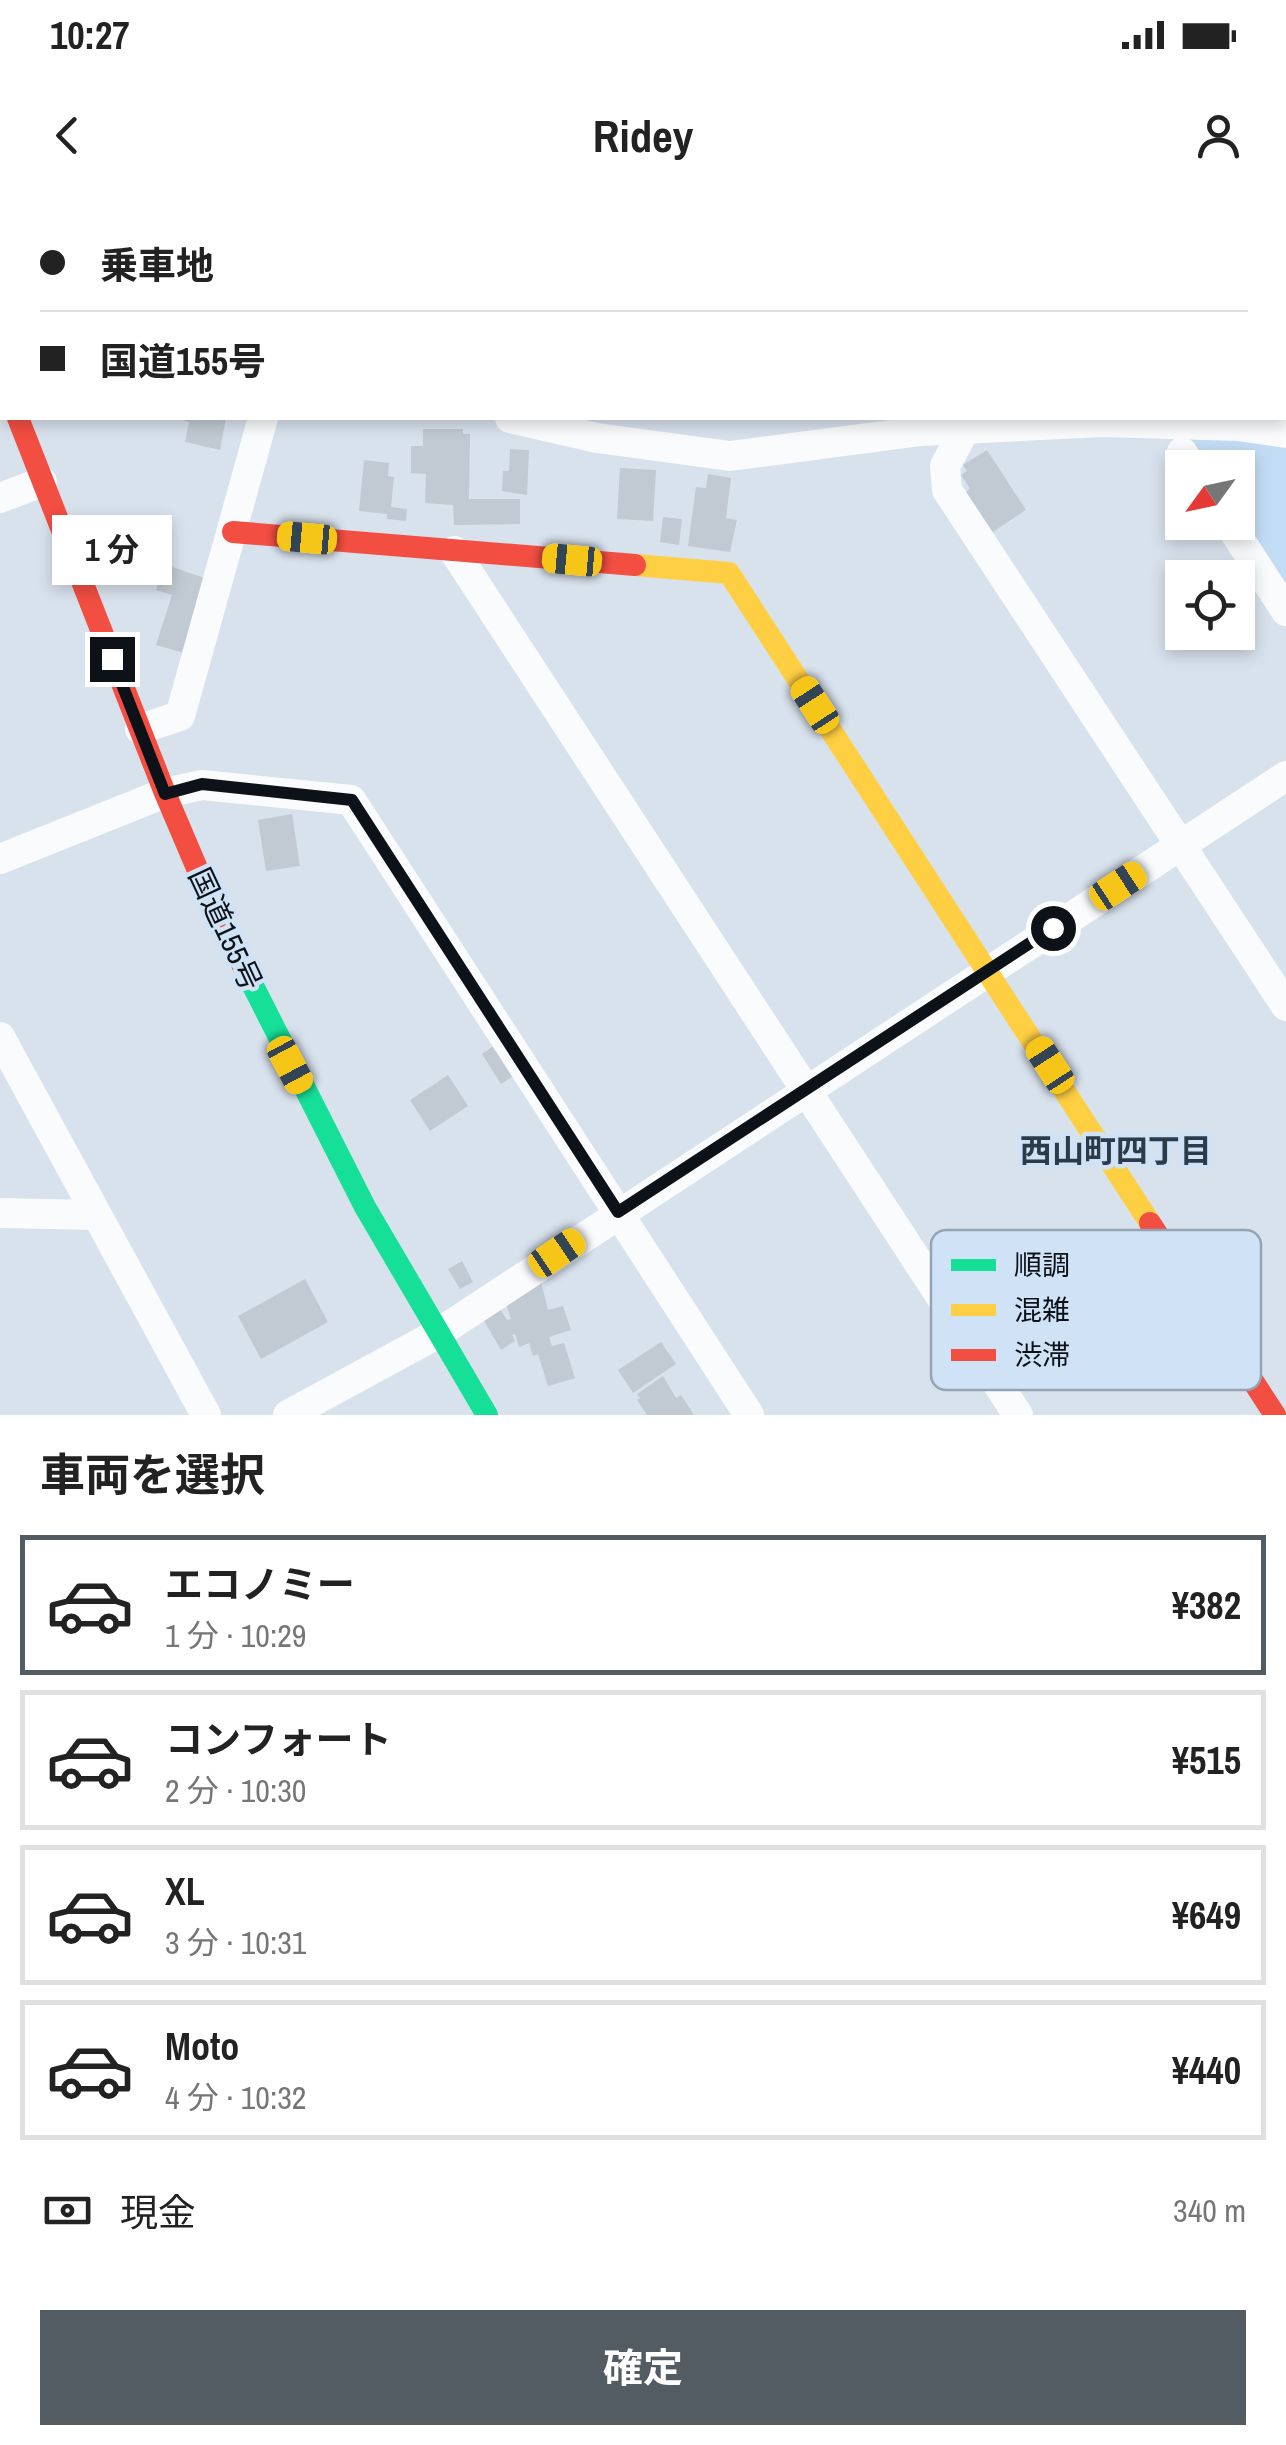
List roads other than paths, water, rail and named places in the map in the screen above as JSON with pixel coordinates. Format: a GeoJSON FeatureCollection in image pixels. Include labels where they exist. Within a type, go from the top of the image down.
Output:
{"type":"FeatureCollection","features":[{"type":"Feature","properties":{"kind":"main road","name":"国道155号"},"geometry":{"type":"LineString","coordinates":[[19,420],[165,794],[219,920],[290,1065],[436,1334],[487,1415]]}},
{"type":"Feature","properties":{"kind":"main road"},"geometry":{"type":"LineString","coordinates":[[233,532],[729,572],[1156,1230]]}},
{"type":"Feature","properties":{"kind":"main road"},"geometry":{"type":"LineString","coordinates":[[1260,1390],[1276,1415]]}},
{"type":"Feature","properties":{"kind":"street"},"geometry":{"type":"LineString","coordinates":[[140,730],[180,716],[261,420]]}},
{"type":"Feature","properties":{"kind":"street"},"geometry":{"type":"LineString","coordinates":[[519,420],[596,438],[730,456],[967,423],[1238,426],[1286,433]]}},
{"type":"Feature","properties":{"kind":"street"},"geometry":{"type":"LineString","coordinates":[[967,423],[946,466],[947,490],[1286,1006]]}},
{"type":"Feature","properties":{"kind":"street"},"geometry":{"type":"LineString","coordinates":[[0,498],[42,482]]}},
{"type":"Feature","properties":{"kind":"street"},"geometry":{"type":"LineString","coordinates":[[1240,540],[1286,611]]}},
{"type":"Feature","properties":{"kind":"street"},"geometry":{"type":"LineString","coordinates":[[454,551],[931,1281]]}},
{"type":"Feature","properties":{"kind":"street"},"geometry":{"type":"LineString","coordinates":[[288,1415],[436,1334],[1286,776]]}},
{"type":"Feature","properties":{"kind":"street"},"geometry":{"type":"LineString","coordinates":[[0,859],[165,794],[202,784],[352,800],[749,1415]]}},
{"type":"Feature","properties":{"kind":"street"},"geometry":{"type":"LineString","coordinates":[[0,1037],[206,1415]]}},
{"type":"Feature","properties":{"kind":"street"},"geometry":{"type":"LineString","coordinates":[[0,1213],[96,1215]]}},
{"type":"Feature","properties":{"kind":"street"},"geometry":{"type":"LineString","coordinates":[[1002,1390],[1018,1415]]}},
{"type":"Feature","properties":{"kind":"district","name":"西山町四丁目"},"geometry":{"type":"Point","coordinates":[1116,1150]}}]}
